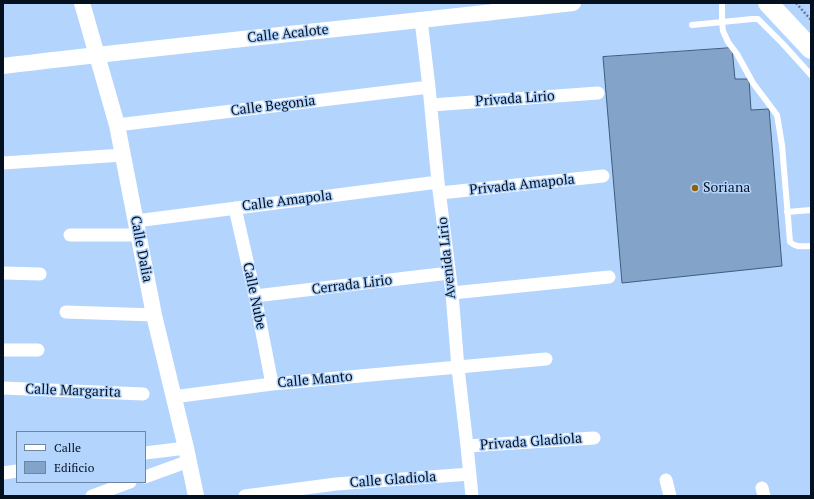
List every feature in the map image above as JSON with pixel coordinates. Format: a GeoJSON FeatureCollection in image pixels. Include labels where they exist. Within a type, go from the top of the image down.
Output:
{"type":"FeatureCollection","features":[{"type":"Feature","properties":{"kind":"main road"},"geometry":{"type":"LineString","coordinates":[[768,3],[811,49]]}},
{"type":"Feature","properties":{"kind":"street","name":"Calle Dalia"},"geometry":{"type":"LineString","coordinates":[[82,3],[117,126],[154,314],[196,496]]}},
{"type":"Feature","properties":{"kind":"street","name":"Calle Acalote"},"geometry":{"type":"LineString","coordinates":[[3,66],[421,20],[489,8],[573,3]]}},
{"type":"Feature","properties":{"kind":"street","name":"Avenida Lirio"},"geometry":{"type":"LineString","coordinates":[[421,20],[430,87],[439,187],[452,293],[458,368],[472,496]]}},
{"type":"Feature","properties":{"kind":"street","name":"Calle Begonia"},"geometry":{"type":"LineString","coordinates":[[117,126],[430,87]]}},
{"type":"Feature","properties":{"kind":"street","name":"Privada Lirio"},"geometry":{"type":"LineString","coordinates":[[431,105],[598,93]]}},
{"type":"Feature","properties":{"kind":"street"},"geometry":{"type":"LineString","coordinates":[[3,163],[123,155]]}},
{"type":"Feature","properties":{"kind":"street","name":"Privada Amapola"},"geometry":{"type":"LineString","coordinates":[[439,187],[603,176]]}},
{"type":"Feature","properties":{"kind":"street","name":"Calle Amapola"},"geometry":{"type":"LineString","coordinates":[[137,228],[235,208],[439,187]]}},
{"type":"Feature","properties":{"kind":"street","name":"Calle Nube"},"geometry":{"type":"LineString","coordinates":[[235,208],[255,296],[272,384]]}},
{"type":"Feature","properties":{"kind":"street"},"geometry":{"type":"LineString","coordinates":[[70,235],[137,228]]}},
{"type":"Feature","properties":{"kind":"street"},"geometry":{"type":"LineString","coordinates":[[3,273],[40,274]]}},
{"type":"Feature","properties":{"kind":"street","name":"Cerrada Lirio"},"geometry":{"type":"LineString","coordinates":[[255,296],[449,273]]}},
{"type":"Feature","properties":{"kind":"street"},"geometry":{"type":"LineString","coordinates":[[452,293],[609,277]]}},
{"type":"Feature","properties":{"kind":"street"},"geometry":{"type":"LineString","coordinates":[[66,312],[154,314]]}},
{"type":"Feature","properties":{"kind":"street"},"geometry":{"type":"LineString","coordinates":[[3,350],[38,350]]}},
{"type":"Feature","properties":{"kind":"street","name":"Calle Manto"},"geometry":{"type":"LineString","coordinates":[[173,396],[272,384],[546,359]]}},
{"type":"Feature","properties":{"kind":"street","name":"Calle Margarita"},"geometry":{"type":"LineString","coordinates":[[3,388],[143,394]]}},
{"type":"Feature","properties":{"kind":"street","name":"Privada Gladiola"},"geometry":{"type":"LineString","coordinates":[[467,446],[594,438]]}},
{"type":"Feature","properties":{"kind":"street"},"geometry":{"type":"LineString","coordinates":[[146,453],[187,454]]}},
{"type":"Feature","properties":{"kind":"street"},"geometry":{"type":"LineString","coordinates":[[146,476],[187,454]]}},
{"type":"Feature","properties":{"kind":"street"},"geometry":{"type":"LineString","coordinates":[[3,473],[16,471]]}},
{"type":"Feature","properties":{"kind":"street","name":"Calle Gladiola"},"geometry":{"type":"LineString","coordinates":[[244,496],[336,484],[470,474]]}},
{"type":"Feature","properties":{"kind":"street"},"geometry":{"type":"LineString","coordinates":[[666,480],[670,496]]}},
{"type":"Feature","properties":{"kind":"street"},"geometry":{"type":"LineString","coordinates":[[92,496],[127,483]]}},
{"type":"Feature","properties":{"kind":"lane"},"geometry":{"type":"LineString","coordinates":[[722,3],[723,31],[728,42],[737,54],[753,83],[777,115],[782,146],[790,242],[797,247],[811,246]]}},
{"type":"Feature","properties":{"kind":"lane"},"geometry":{"type":"LineString","coordinates":[[692,25],[752,19],[758,20],[783,44],[811,76]]}},
{"type":"Feature","properties":{"kind":"lane"},"geometry":{"type":"LineString","coordinates":[[788,212],[811,210]]}},
{"type":"Feature","properties":{"kind":"path"},"geometry":{"type":"LineString","coordinates":[[796,3],[811,20]]}},
{"type":"Feature","properties":{"kind":"building","name":"Soriana"},"geometry":{"type":"Polygon","coordinates":[[[732,48],[735,79],[749,79],[751,110],[769,109],[782,266],[622,283],[603,57],[732,48]]]}},
{"type":"Feature","properties":{"kind":"place","name":"Soriana"},"geometry":{"type":"Point","coordinates":[695,188]}}]}
